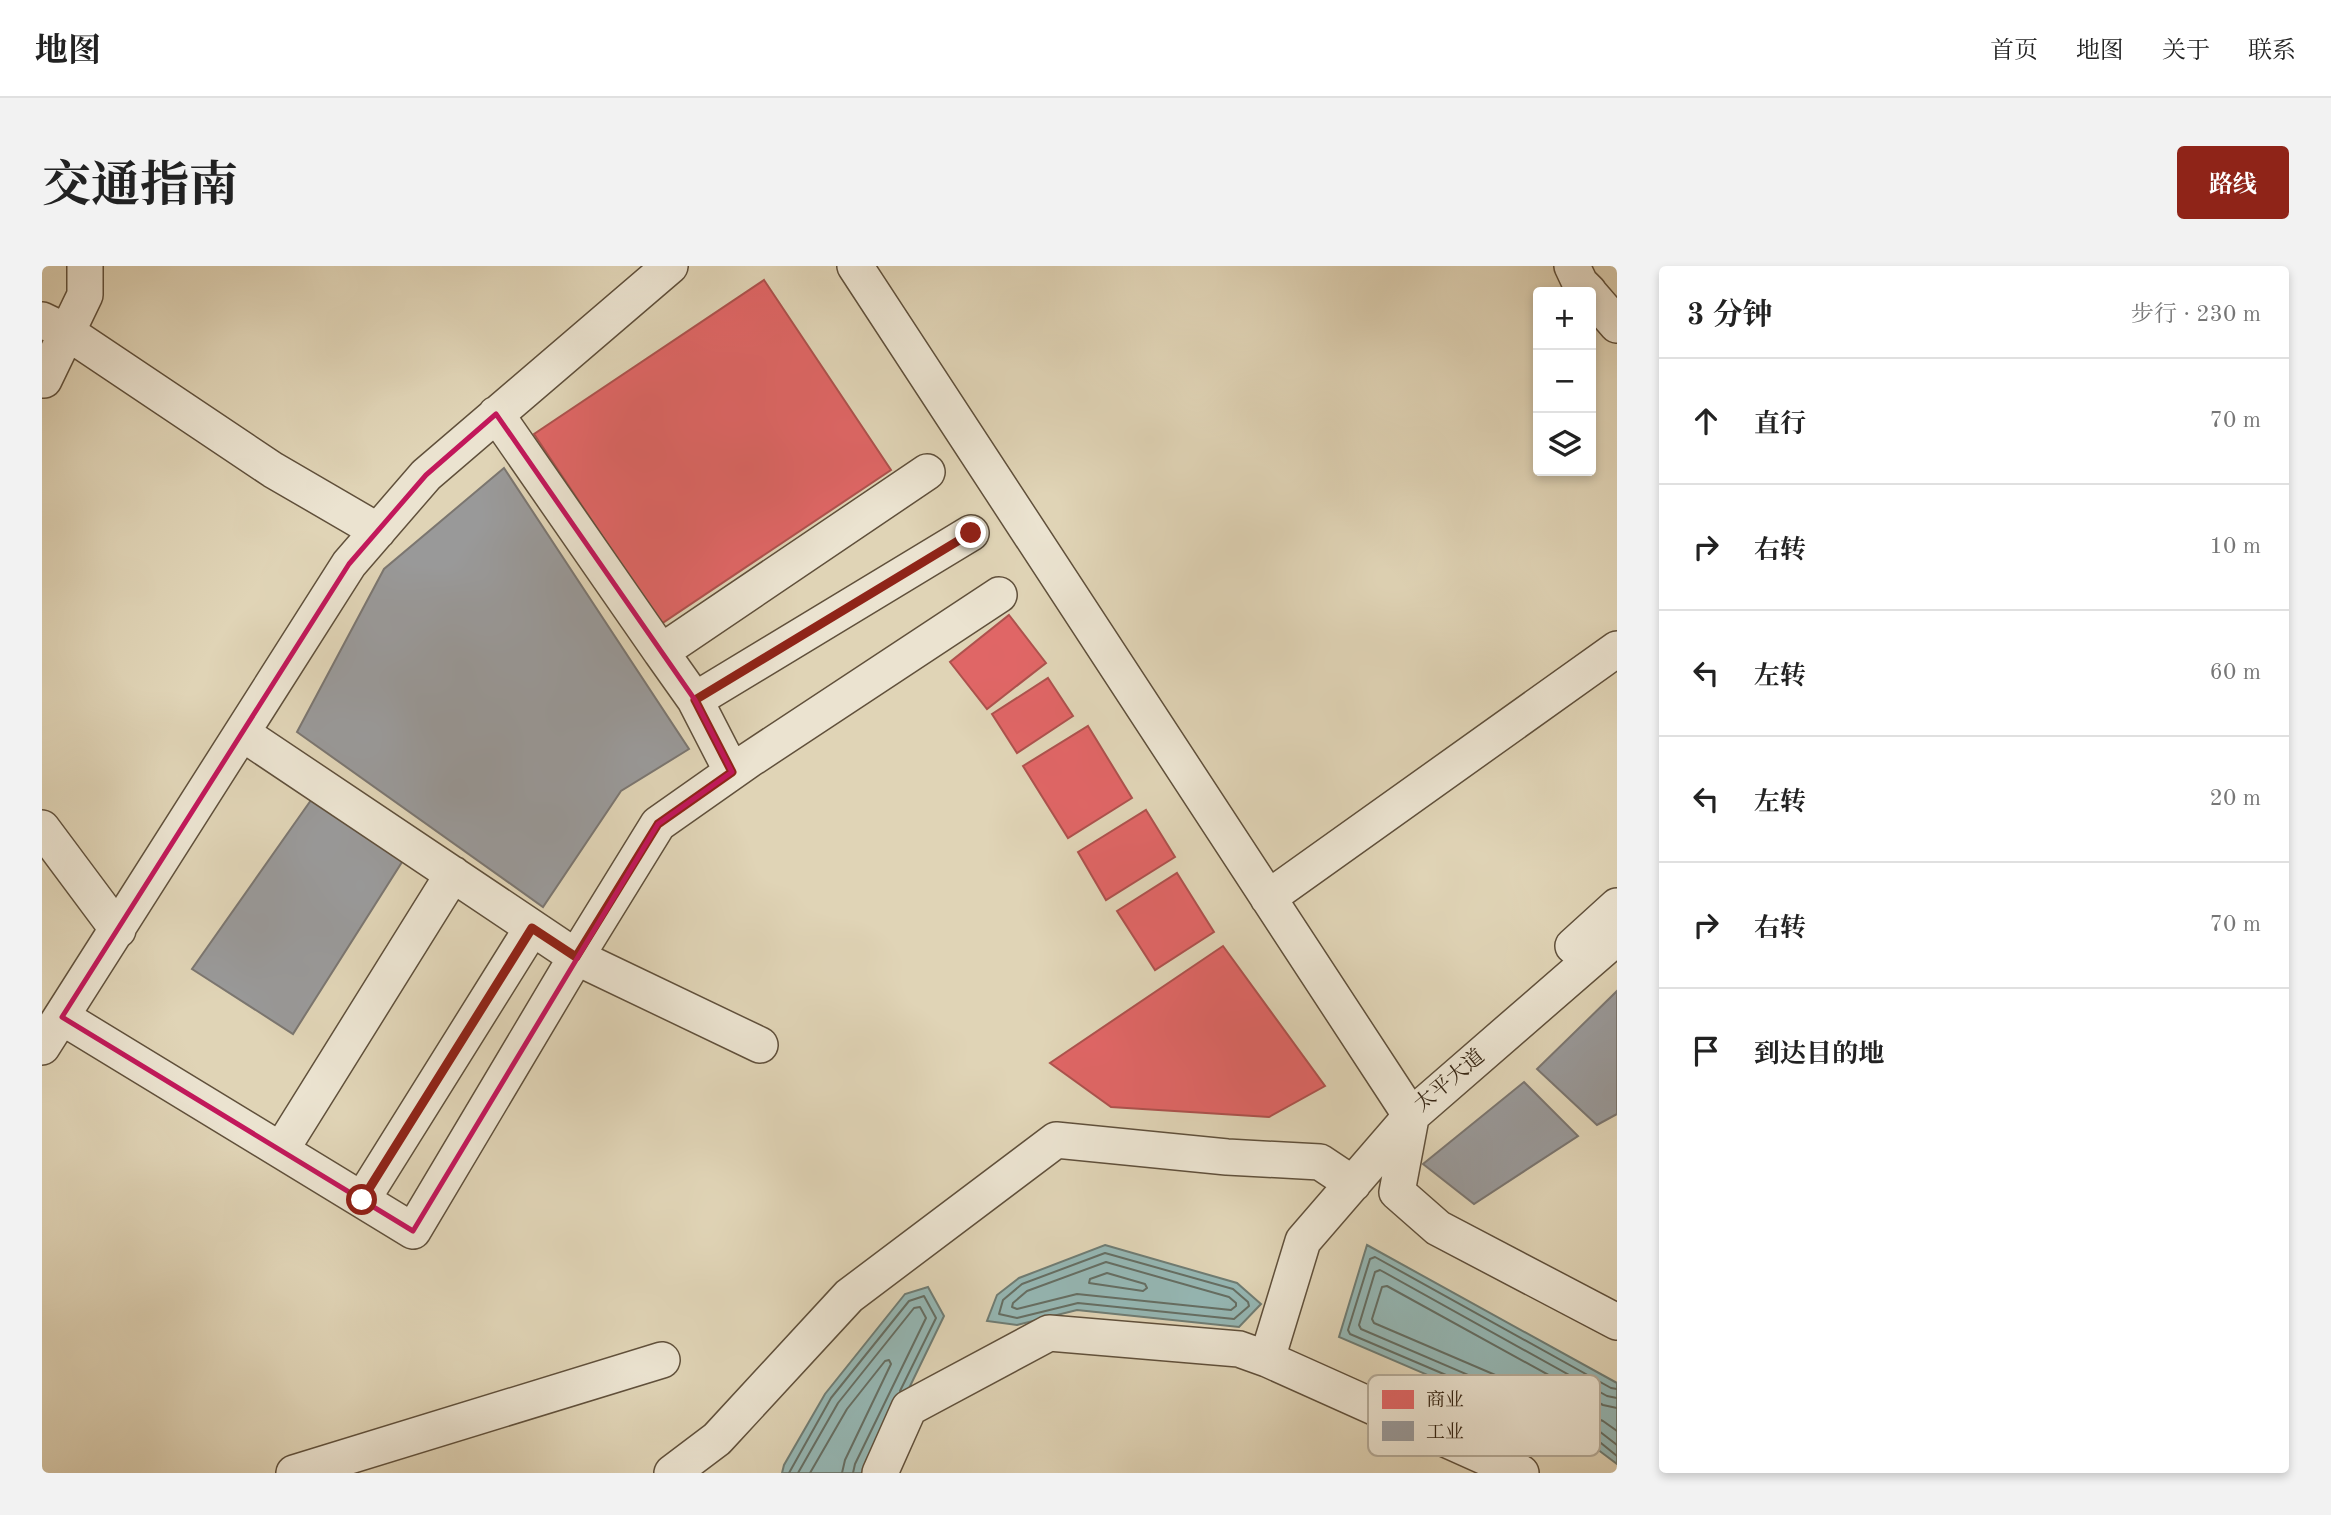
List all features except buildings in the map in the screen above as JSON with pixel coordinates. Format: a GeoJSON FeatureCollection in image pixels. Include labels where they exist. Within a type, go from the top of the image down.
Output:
{"type":"FeatureCollection","features":[{"type":"Feature","properties":{"kind":"street"},"geometry":{"type":"LineString","coordinates":[[44,380],[55,326],[85,295],[85,266]]}},
{"type":"Feature","properties":{"kind":"street"},"geometry":{"type":"LineString","coordinates":[[42,1047],[60,1006],[118,930],[349,564],[426,475],[670,266]]}},
{"type":"Feature","properties":{"kind":"street"},"geometry":{"type":"LineString","coordinates":[[855,266],[1411,1116],[1397,1192],[1437,1228],[1617,1322]]}},
{"type":"Feature","properties":{"kind":"street"},"geometry":{"type":"LineString","coordinates":[[1572,266],[1584,287]]}},
{"type":"Feature","properties":{"kind":"street"},"geometry":{"type":"LineString","coordinates":[[1596,300],[1617,325]]}},
{"type":"Feature","properties":{"kind":"street"},"geometry":{"type":"LineString","coordinates":[[55,326],[274,470],[377,531]]}},
{"type":"Feature","properties":{"kind":"street"},"geometry":{"type":"LineString","coordinates":[[496,414],[695,700],[732,772]]}},
{"type":"Feature","properties":{"kind":"street"},"geometry":{"type":"LineString","coordinates":[[661,652],[927,472]]}},
{"type":"Feature","properties":{"kind":"street"},"geometry":{"type":"LineString","coordinates":[[695,700],[971,533]]}},
{"type":"Feature","properties":{"kind":"street"},"geometry":{"type":"LineString","coordinates":[[60,1006],[281,1150],[413,1231],[658,824],[999,596]]}},
{"type":"Feature","properties":{"kind":"street"},"geometry":{"type":"LineString","coordinates":[[1268,898],[1617,649]]}},
{"type":"Feature","properties":{"kind":"street"},"geometry":{"type":"LineString","coordinates":[[242,733],[576,957],[760,1045]]}},
{"type":"Feature","properties":{"kind":"street"},"geometry":{"type":"LineString","coordinates":[[42,828],[118,930]]}},
{"type":"Feature","properties":{"kind":"street"},"geometry":{"type":"LineString","coordinates":[[281,1150],[453,874]]}},
{"type":"Feature","properties":{"kind":"street","name":"太平大道"},"geometry":{"type":"LineString","coordinates":[[1411,1116],[1418,1086],[1617,906]]}},
{"type":"Feature","properties":{"kind":"street"},"geometry":{"type":"LineString","coordinates":[[362,1200],[532,928]]}},
{"type":"Feature","properties":{"kind":"street","name":"太平大道"},"geometry":{"type":"LineString","coordinates":[[1411,1116],[1617,937]]}},
{"type":"Feature","properties":{"kind":"street"},"geometry":{"type":"LineString","coordinates":[[1267,1359],[1303,1241],[1411,1116]]}},
{"type":"Feature","properties":{"kind":"street"},"geometry":{"type":"LineString","coordinates":[[672,1473],[717,1439],[849,1296],[1056,1140],[1227,1157],[1320,1162],[1353,1184]]}},
{"type":"Feature","properties":{"kind":"street"},"geometry":{"type":"LineString","coordinates":[[880,1473],[909,1408],[1049,1333],[1239,1349],[1368,1404]]}},
{"type":"Feature","properties":{"kind":"street"},"geometry":{"type":"LineString","coordinates":[[294,1473],[662,1360]]}},
{"type":"Feature","properties":{"kind":"street"},"geometry":{"type":"LineString","coordinates":[[1483,1456],[1521,1473]]}},
{"type":"Feature","properties":{"kind":"highlighted area"},"geometry":{"type":"Polygon","coordinates":[[[496,414],[695,700],[732,772],[658,824],[413,1231],[62,1017],[349,564],[426,475],[496,414]]]}},
{"type":"Feature","properties":{"kind":"water"},"geometry":{"type":"Polygon","coordinates":[[[1105,1245],[1237,1283],[1261,1304],[1239,1327],[1077,1310],[1017,1325],[987,1321],[997,1295],[1019,1278],[1105,1245]]]}},
{"type":"Feature","properties":{"kind":"water"},"geometry":{"type":"Polygon","coordinates":[[[1367,1245],[1617,1383],[1617,1464],[1600,1451],[1600,1375],[1428,1375],[1339,1337],[1367,1245]]]}},
{"type":"Feature","properties":{"kind":"water"},"geometry":{"type":"Polygon","coordinates":[[[928,1287],[944,1316],[868,1473],[782,1473],[825,1394],[905,1294],[928,1287]]]}},
{"type":"Feature","properties":{"kind":"route"},"geometry":{"type":"LineString","coordinates":[[362,1200],[532,928],[576,957],[658,824],[732,772],[695,700],[971,533]]}}]}
